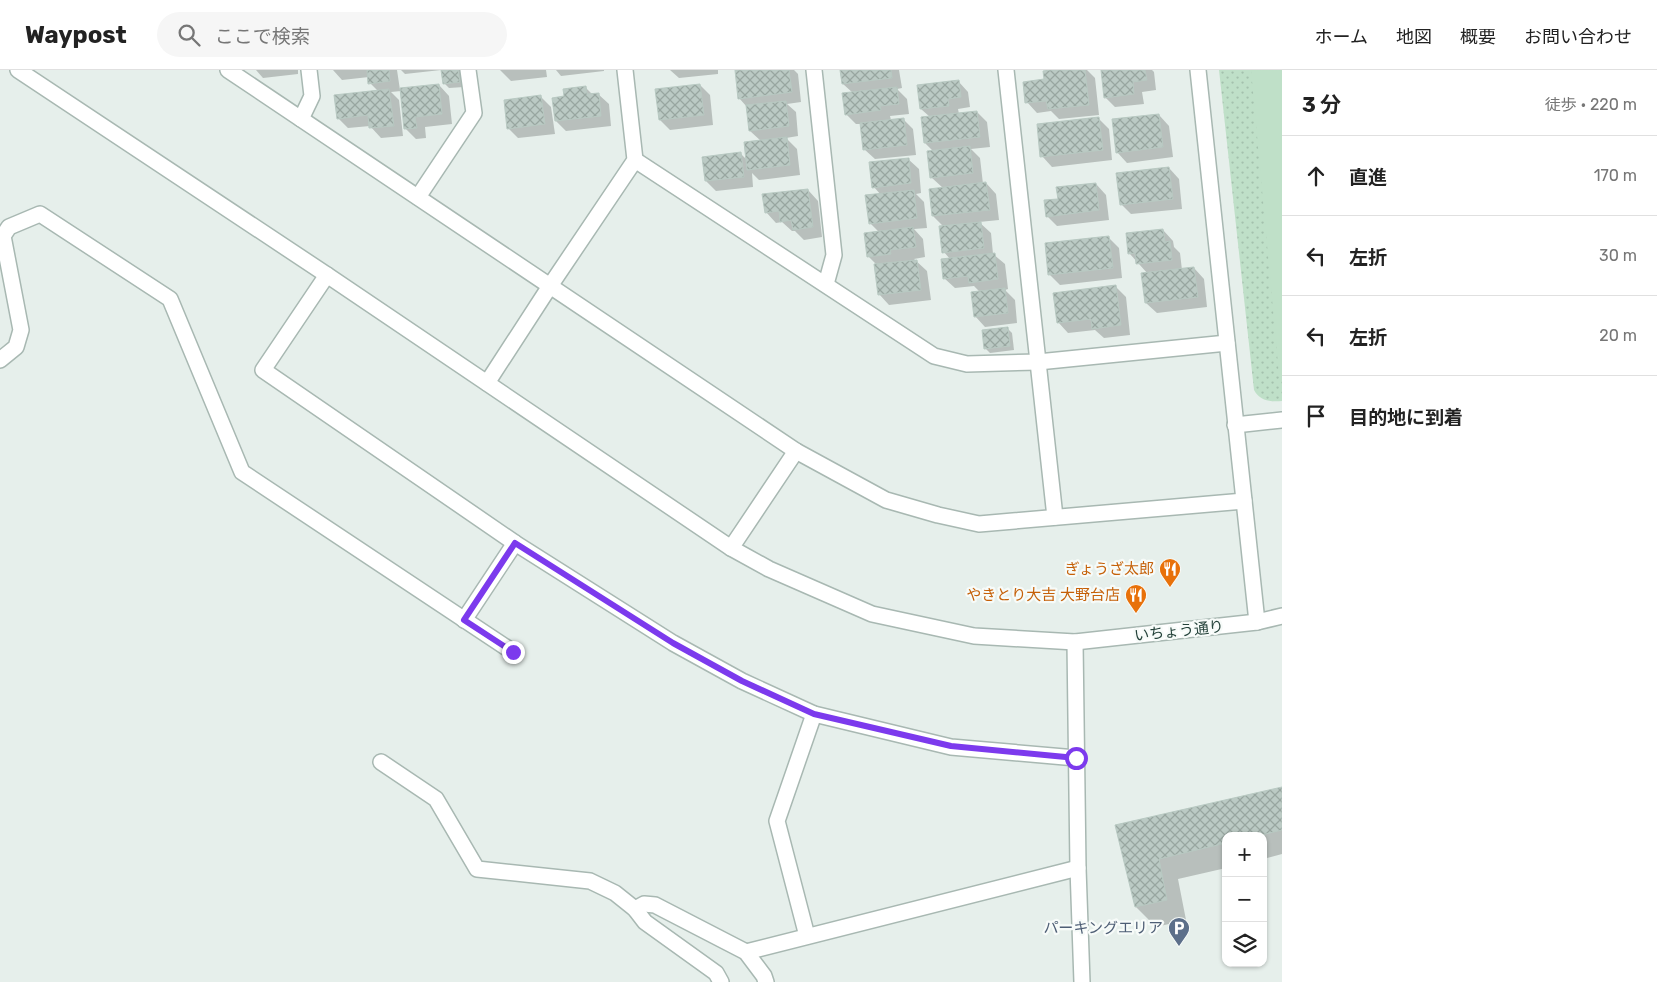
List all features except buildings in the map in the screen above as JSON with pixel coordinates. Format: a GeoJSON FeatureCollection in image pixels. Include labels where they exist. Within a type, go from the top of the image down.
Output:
{"type":"FeatureCollection","features":[{"type":"Feature","properties":{"kind":"street","name":"いちょう通り"},"geometry":{"type":"LineString","coordinates":[[18,70],[487,382],[731,548],[769,569],[872,614],[974,636],[1075,642],[1257,622],[1282,616]]}},
{"type":"Feature","properties":{"kind":"street"},"geometry":{"type":"LineString","coordinates":[[228,70],[796,450],[886,500],[938,515],[980,524],[1244,501]]}},
{"type":"Feature","properties":{"kind":"street"},"geometry":{"type":"LineString","coordinates":[[301,118],[312,96],[309,70]]}},
{"type":"Feature","properties":{"kind":"street"},"geometry":{"type":"LineString","coordinates":[[418,197],[474,113],[468,70]]}},
{"type":"Feature","properties":{"kind":"street"},"geometry":{"type":"LineString","coordinates":[[487,382],[635,160],[625,70]]}},
{"type":"Feature","properties":{"kind":"street"},"geometry":{"type":"LineString","coordinates":[[814,70],[834,255],[826,284]]}},
{"type":"Feature","properties":{"kind":"street"},"geometry":{"type":"LineString","coordinates":[[1006,70],[1055,518]]}},
{"type":"Feature","properties":{"kind":"street"},"geometry":{"type":"LineString","coordinates":[[1198,70],[1257,622]]}},
{"type":"Feature","properties":{"kind":"street"},"geometry":{"type":"LineString","coordinates":[[635,160],[934,356],[967,364],[1038,362],[1227,343]]}},
{"type":"Feature","properties":{"kind":"street"},"geometry":{"type":"LineString","coordinates":[[0,360],[16,347],[21,330],[3,236],[9,227],[40,214],[170,299],[242,472],[513,652]]}},
{"type":"Feature","properties":{"kind":"street"},"geometry":{"type":"LineString","coordinates":[[327,275],[263,370],[515,543],[673,643],[742,681],[814,714],[951,746],[1076,758]]}},
{"type":"Feature","properties":{"kind":"street"},"geometry":{"type":"LineString","coordinates":[[1235,425],[1282,420]]}},
{"type":"Feature","properties":{"kind":"street"},"geometry":{"type":"LineString","coordinates":[[731,548],[796,450]]}},
{"type":"Feature","properties":{"kind":"street"},"geometry":{"type":"LineString","coordinates":[[464,620],[515,543]]}},
{"type":"Feature","properties":{"kind":"street"},"geometry":{"type":"LineString","coordinates":[[1075,642],[1078,868],[1082,982]]}},
{"type":"Feature","properties":{"kind":"street"},"geometry":{"type":"LineString","coordinates":[[807,936],[777,821],[814,714]]}},
{"type":"Feature","properties":{"kind":"street"},"geometry":{"type":"LineString","coordinates":[[380,762],[436,799],[478,869],[590,881],[615,893],[635,909],[645,922],[716,973],[720,982]]}},
{"type":"Feature","properties":{"kind":"street"},"geometry":{"type":"LineString","coordinates":[[746,952],[1078,868]]}},
{"type":"Feature","properties":{"kind":"street"},"geometry":{"type":"LineString","coordinates":[[635,909],[644,904],[655,905],[746,952],[764,976],[766,982]]}},
{"type":"Feature","properties":{"kind":"green space"},"geometry":{"type":"Polygon","coordinates":[[[1219,70],[1282,70],[1282,401],[1266,400],[1259,397],[1254,390],[1219,70]]]}},
{"type":"Feature","properties":{"kind":"green space"},"geometry":{"type":"Polygon","coordinates":[[[1251,70],[1282,71],[1282,374],[1279,375],[1251,70]]]}},
{"type":"Feature","properties":{"kind":"place","name":"ぎょうざ太郎"},"geometry":{"type":"Point","coordinates":[1170,588]}},
{"type":"Feature","properties":{"kind":"place","name":"やきとり大吉 大野台店"},"geometry":{"type":"Point","coordinates":[1136,614]}},
{"type":"Feature","properties":{"kind":"place","name":"パーキングエリア"},"geometry":{"type":"Point","coordinates":[1179,947]}},
{"type":"Feature","properties":{"kind":"route"},"geometry":{"type":"LineString","coordinates":[[513,652],[464,620],[515,543],[673,643],[742,681],[814,714],[951,746],[1076,758]]}}]}
